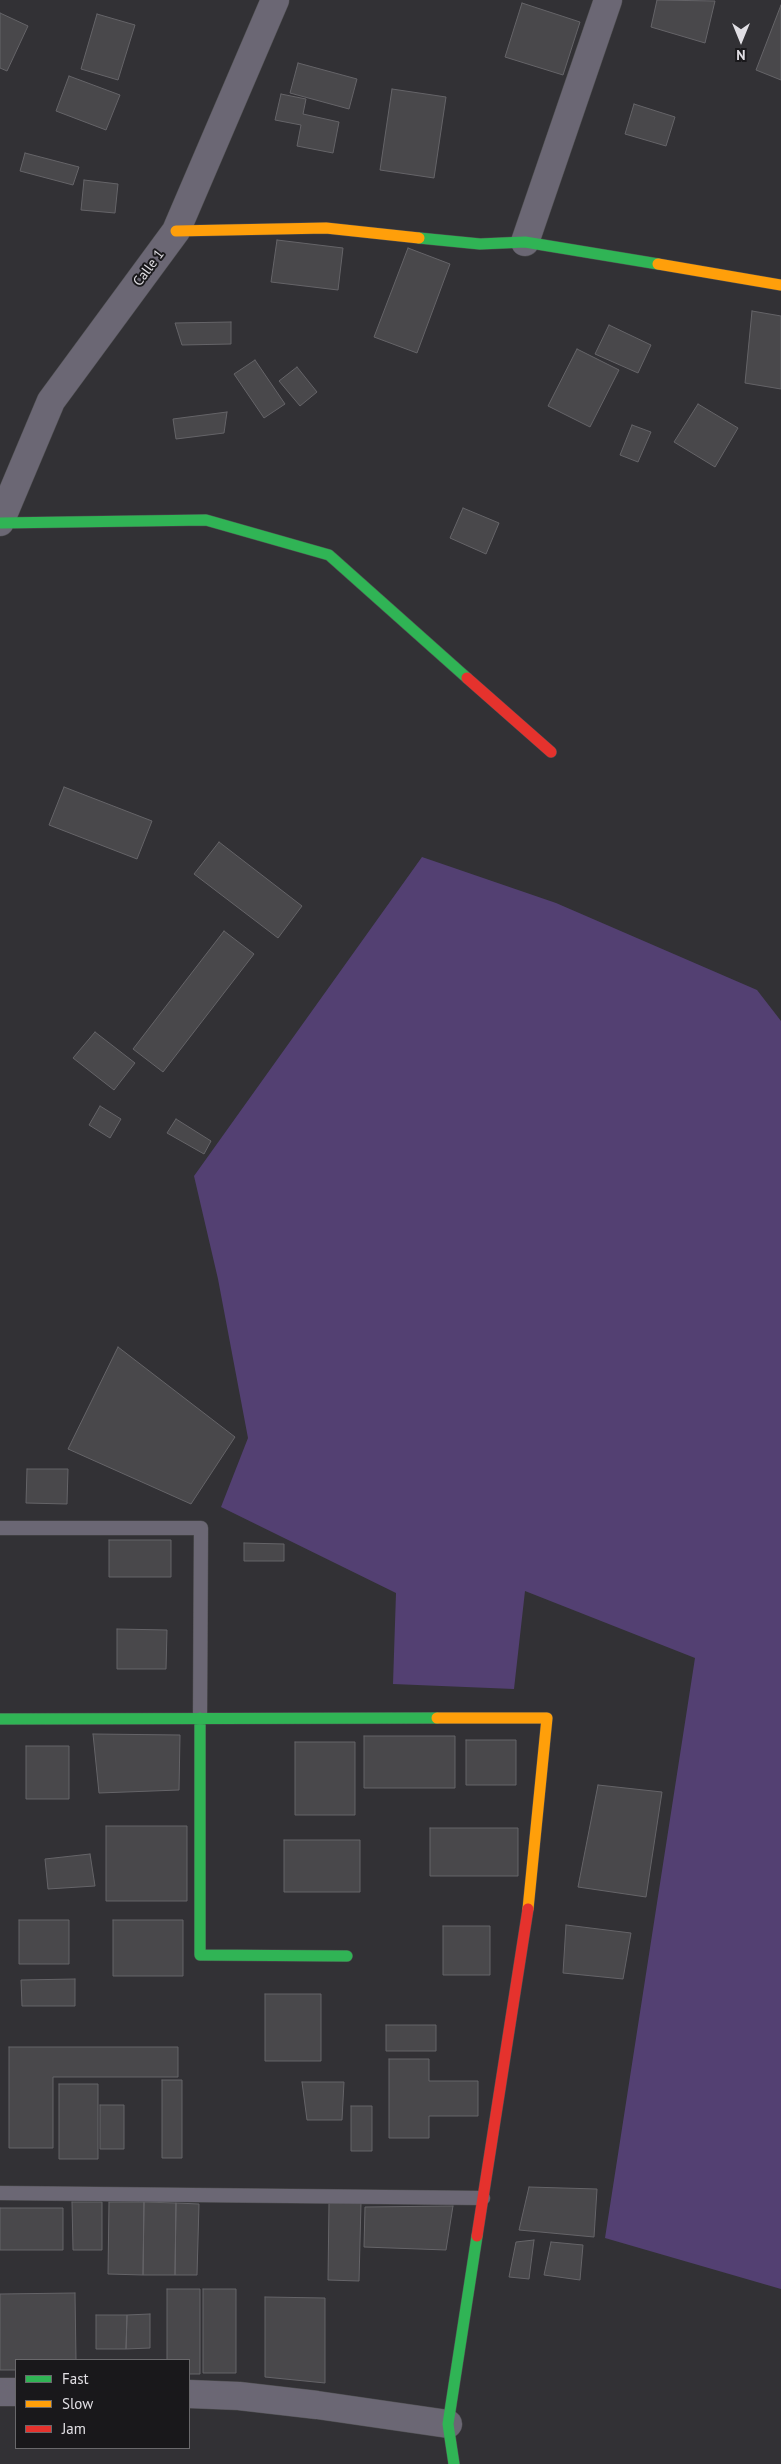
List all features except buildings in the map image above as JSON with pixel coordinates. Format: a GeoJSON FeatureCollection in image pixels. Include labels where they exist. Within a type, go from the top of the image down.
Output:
{"type":"FeatureCollection","features":[{"type":"Feature","properties":{"kind":"street"},"geometry":{"type":"LineString","coordinates":[[268,0],[275,0]]}},
{"type":"Feature","properties":{"kind":"street","name":"Calle 1"},"geometry":{"type":"LineString","coordinates":[[0,522],[51,401],[176,231],[275,0]]}},
{"type":"Feature","properties":{"kind":"street"},"geometry":{"type":"LineString","coordinates":[[525,242],[608,0]]}},
{"type":"Feature","properties":{"kind":"street"},"geometry":{"type":"LineString","coordinates":[[176,231],[326,228],[480,244],[525,242],[781,285]]}},
{"type":"Feature","properties":{"kind":"street"},"geometry":{"type":"LineString","coordinates":[[0,522],[206,520],[329,555],[551,752]]}},
{"type":"Feature","properties":{"kind":"street"},"geometry":{"type":"LineString","coordinates":[[200,1718],[200,1954],[347,1956]]}},
{"type":"Feature","properties":{"kind":"street"},"geometry":{"type":"LineString","coordinates":[[0,1719],[547,1718],[529,1902],[448,2424],[454,2464]]}},
{"type":"Feature","properties":{"kind":"street"},"geometry":{"type":"LineString","coordinates":[[0,2392],[15,2392]]}},
{"type":"Feature","properties":{"kind":"street"},"geometry":{"type":"LineString","coordinates":[[190,2394],[239,2396],[448,2424]]}},
{"type":"Feature","properties":{"kind":"lane"},"geometry":{"type":"LineString","coordinates":[[0,1528],[202,1528],[200,1718]]}},
{"type":"Feature","properties":{"kind":"lane"},"geometry":{"type":"LineString","coordinates":[[0,2193],[483,2198]]}},
{"type":"Feature","properties":{"kind":"shaded area"},"geometry":{"type":"Polygon","coordinates":[[[422,857],[556,903],[757,990],[781,1021],[781,2289],[605,2238],[695,1658],[525,1591],[514,1689],[393,1684],[396,1593],[221,1507],[248,1438],[218,1279],[194,1176],[422,857]]]}},
{"type":"Feature","properties":{"kind":"traffic: fast"},"geometry":{"type":"LineString","coordinates":[[419,238],[480,244],[525,242],[658,264]]}},
{"type":"Feature","properties":{"kind":"traffic: fast"},"geometry":{"type":"LineString","coordinates":[[0,523],[206,520],[329,555],[467,678]]}},
{"type":"Feature","properties":{"kind":"traffic: fast"},"geometry":{"type":"LineString","coordinates":[[200,1718],[200,1955],[347,1956]]}},
{"type":"Feature","properties":{"kind":"traffic: fast"},"geometry":{"type":"LineString","coordinates":[[0,1719],[437,1718]]}},
{"type":"Feature","properties":{"kind":"traffic: fast"},"geometry":{"type":"LineString","coordinates":[[454,2464],[448,2424],[477,2236]]}},
{"type":"Feature","properties":{"kind":"traffic: slow"},"geometry":{"type":"LineString","coordinates":[[176,231],[326,228],[419,238]]}},
{"type":"Feature","properties":{"kind":"traffic: slow"},"geometry":{"type":"LineString","coordinates":[[658,264],[781,285]]}},
{"type":"Feature","properties":{"kind":"traffic: slow"},"geometry":{"type":"LineString","coordinates":[[437,1718],[547,1718],[528,1909]]}},
{"type":"Feature","properties":{"kind":"traffic: jam"},"geometry":{"type":"LineString","coordinates":[[467,678],[551,752]]}},
{"type":"Feature","properties":{"kind":"traffic: jam"},"geometry":{"type":"LineString","coordinates":[[477,2236],[528,1909]]}}]}
